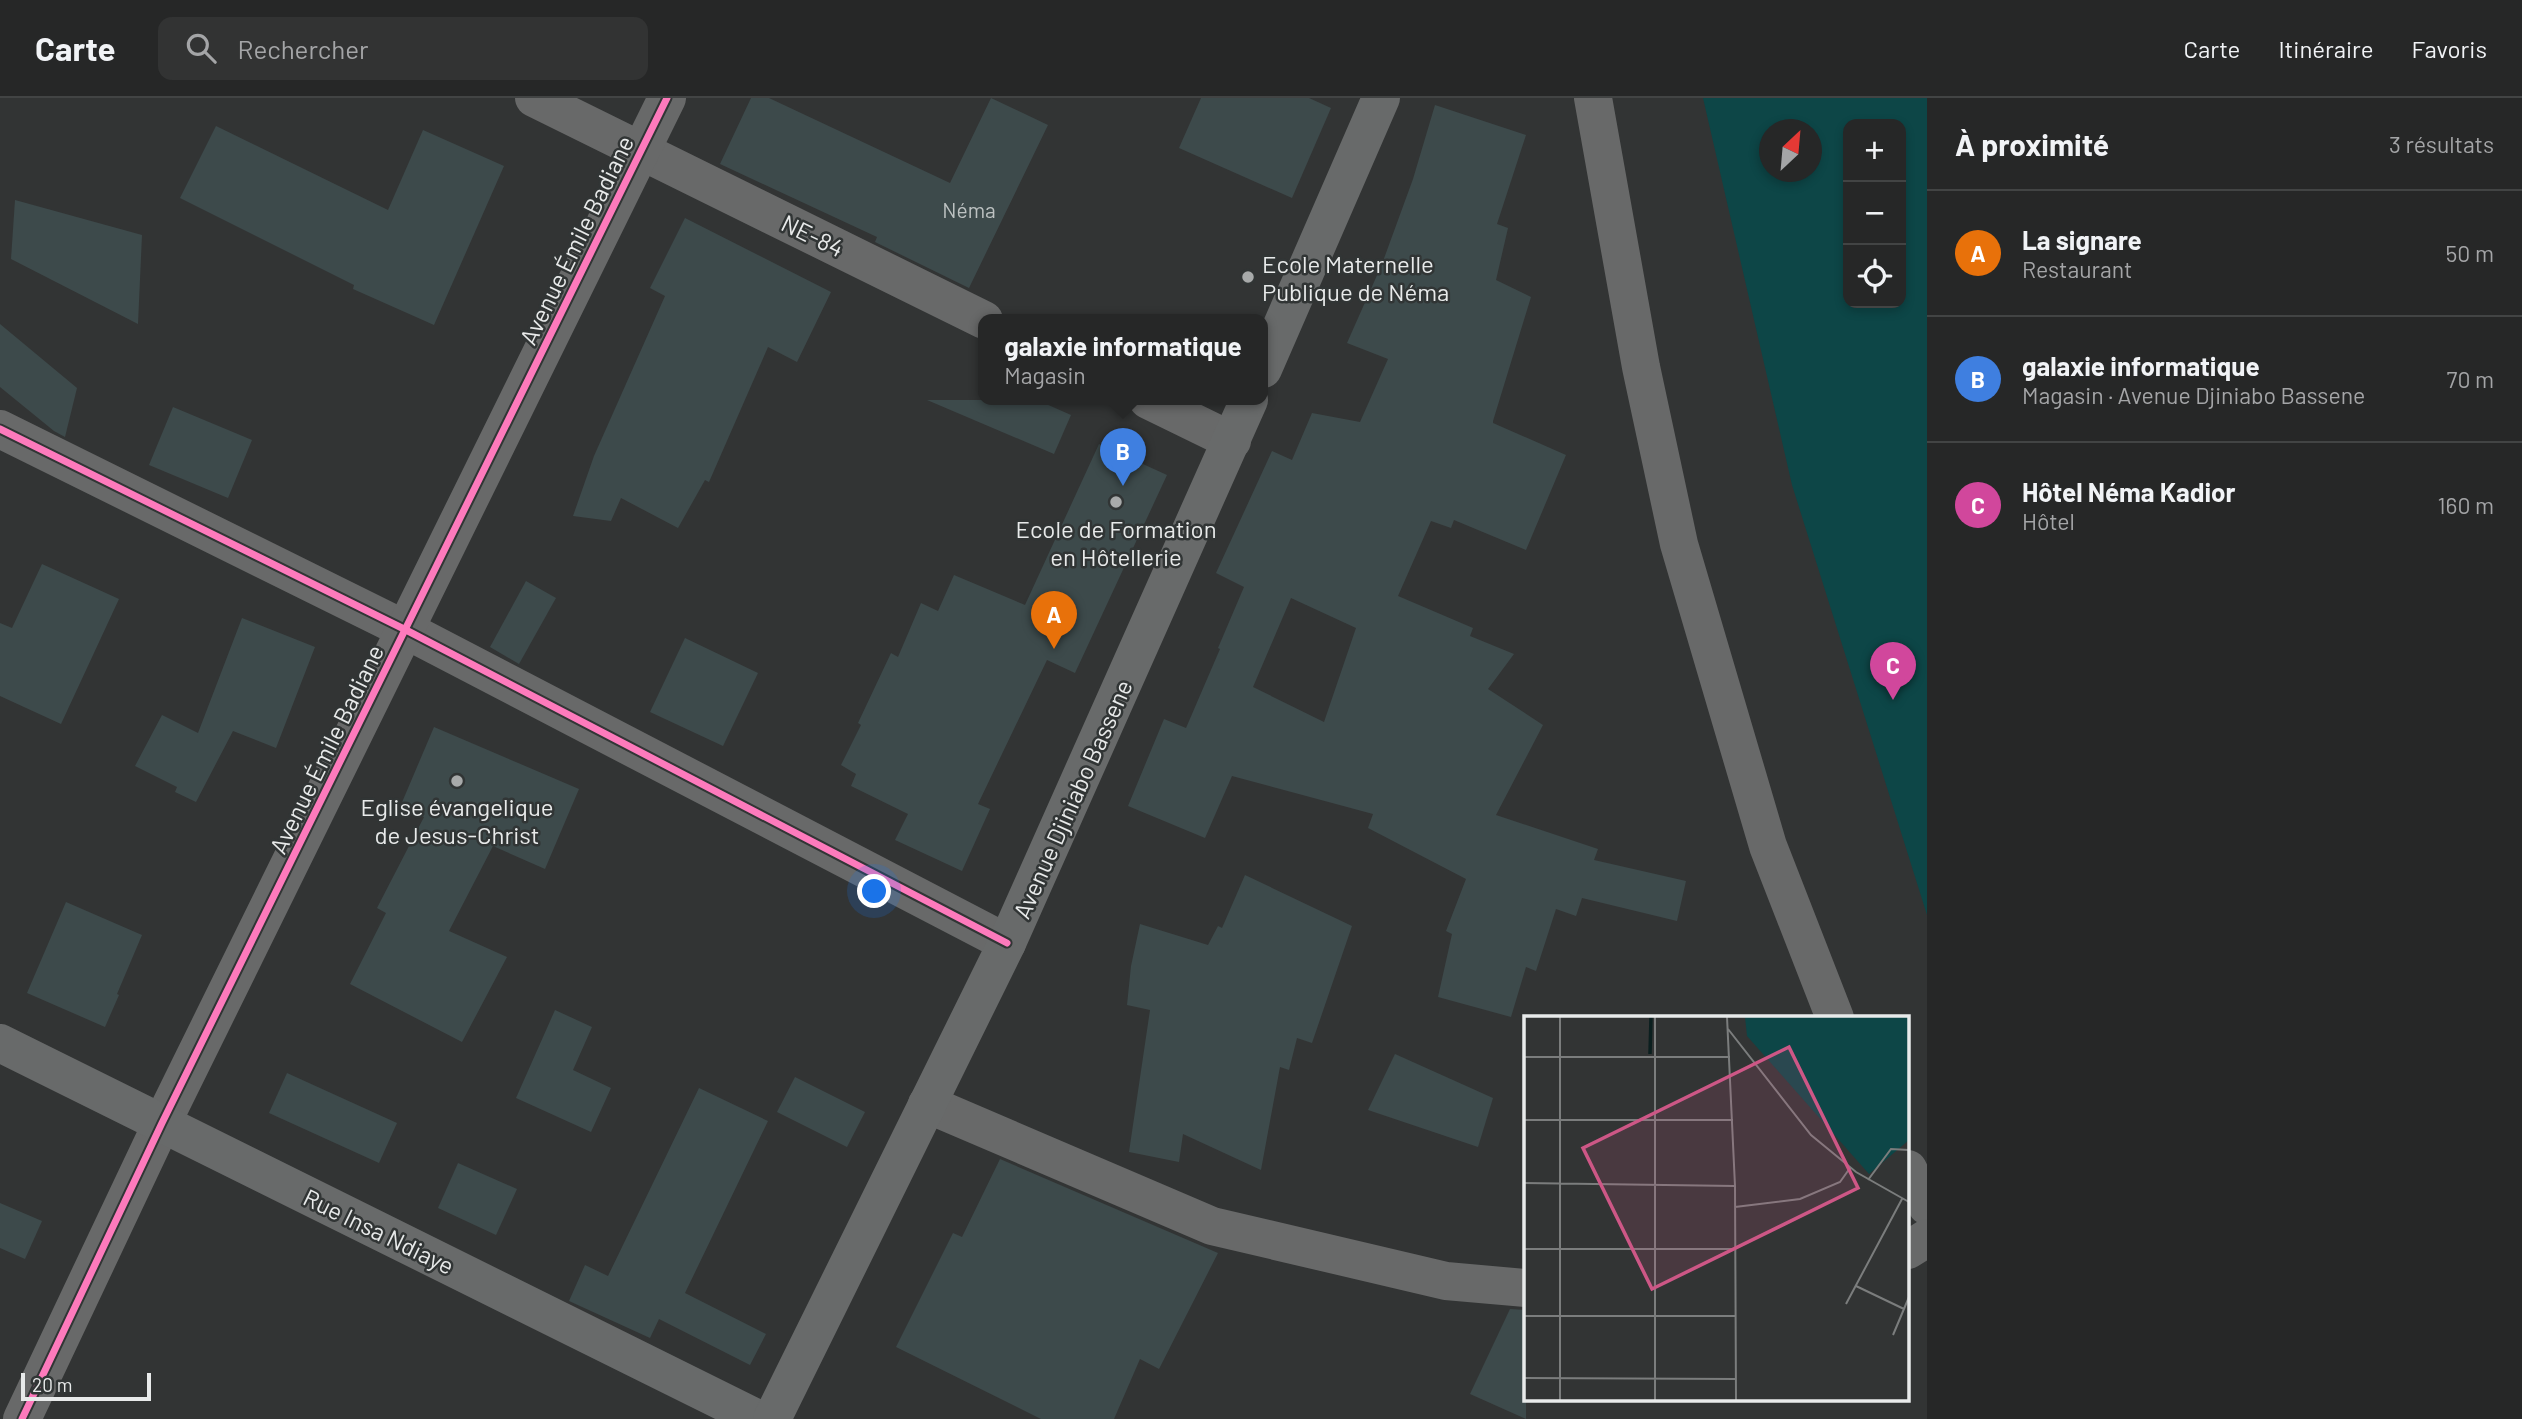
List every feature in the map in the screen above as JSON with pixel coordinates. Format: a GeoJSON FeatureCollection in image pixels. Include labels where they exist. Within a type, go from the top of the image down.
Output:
{"type":"FeatureCollection","features":[{"type":"Feature","properties":{"kind":"main road"},"geometry":{"type":"LineString","coordinates":[[1268,358],[1381,98]]}},
{"type":"Feature","properties":{"kind":"main road","name":"Avenue Djiniabo Bassene"},"geometry":{"type":"LineString","coordinates":[[772,1419],[1007,943],[1247,405]]}},
{"type":"Feature","properties":{"kind":"main road","name":"Rue Insa Ndiaye"},"geometry":{"type":"LineString","coordinates":[[0,1043],[758,1419]]}},
{"type":"Feature","properties":{"kind":"street","name":"NE-84"},"geometry":{"type":"LineString","coordinates":[[534,98],[978,317]]}},
{"type":"Feature","properties":{"kind":"street","name":"Avenue Émile Badiane"},"geometry":{"type":"LineString","coordinates":[[22,1419],[162,1123],[667,98]]}},
{"type":"Feature","properties":{"kind":"street"},"geometry":{"type":"LineString","coordinates":[[1593,98],[1641,367],[1679,544],[1768,846],[1834,1016]]}},
{"type":"Feature","properties":{"kind":"street"},"geometry":{"type":"LineString","coordinates":[[1158,405],[1231,441]]}},
{"type":"Feature","properties":{"kind":"street"},"geometry":{"type":"LineString","coordinates":[[0,429],[406,631],[1007,943]]}},
{"type":"Feature","properties":{"kind":"street"},"geometry":{"type":"LineString","coordinates":[[927,1104],[1212,1226],[1446,1281],[1524,1288]]}},
{"type":"Feature","properties":{"kind":"street"},"geometry":{"type":"LineString","coordinates":[[1910,1173],[1927,1206]]}},
{"type":"Feature","properties":{"kind":"street"},"geometry":{"type":"LineString","coordinates":[[1910,1249],[1927,1238]]}},
{"type":"Feature","properties":{"kind":"shaded area"},"geometry":{"type":"Polygon","coordinates":[[[1703,98],[1927,98],[1927,915],[1792,485],[1703,98]]]}},
{"type":"Feature","properties":{"kind":"building"},"geometry":{"type":"Polygon","coordinates":[[[751,98],[769,98],[950,183],[991,98],[1048,125],[969,288],[875,242],[877,237],[720,164],[751,98]]]}},
{"type":"Feature","properties":{"kind":"building"},"geometry":{"type":"Polygon","coordinates":[[[1201,98],[1309,98],[1331,108],[1292,198],[1179,148],[1201,98]]]}},
{"type":"Feature","properties":{"kind":"building"},"geometry":{"type":"Polygon","coordinates":[[[1435,105],[1526,135],[1497,224],[1508,228],[1496,280],[1531,297],[1493,423],[1566,455],[1526,550],[1454,520],[1451,528],[1431,521],[1398,596],[1473,628],[1470,636],[1514,654],[1488,689],[1543,725],[1496,815],[1598,849],[1594,860],[1686,881],[1677,921],[1582,898],[1576,916],[1556,909],[1536,971],[1526,967],[1511,1017],[1438,997],[1452,934],[1446,931],[1466,879],[1368,828],[1373,814],[1232,776],[1205,838],[1128,806],[1164,719],[1186,728],[1220,649],[1218,648],[1244,587],[1216,573],[1272,451],[1292,460],[1312,413],[1360,422],[1388,359],[1347,343],[1382,264],[1413,179],[1435,105]],[[1291,598],[1253,687],[1324,722],[1356,628],[1291,598]]]}},
{"type":"Feature","properties":{"kind":"building"},"geometry":{"type":"Polygon","coordinates":[[[216,126],[388,210],[423,130],[504,166],[434,325],[353,289],[354,285],[180,198],[216,126]]]}},
{"type":"Feature","properties":{"kind":"building"},"geometry":{"type":"Polygon","coordinates":[[[15,200],[142,235],[138,324],[11,259],[15,200]]]}},
{"type":"Feature","properties":{"kind":"building"},"geometry":{"type":"Polygon","coordinates":[[[685,218],[831,292],[797,362],[768,347],[709,482],[705,480],[678,528],[621,498],[611,521],[573,516],[594,456],[665,296],[650,288],[685,218]]]}},
{"type":"Feature","properties":{"kind":"building"},"geometry":{"type":"Polygon","coordinates":[[[0,324],[77,388],[65,437],[0,387],[0,324]]]}},
{"type":"Feature","properties":{"kind":"building"},"geometry":{"type":"Polygon","coordinates":[[[927,400],[978,400],[978,405],[1048,405],[1071,415],[1054,454],[927,400]]]}},
{"type":"Feature","properties":{"kind":"building"},"geometry":{"type":"Polygon","coordinates":[[[173,407],[252,440],[228,498],[149,465],[173,407]]]}},
{"type":"Feature","properties":{"kind":"building"},"geometry":{"type":"Polygon","coordinates":[[[1099,444],[1167,475],[1075,673],[1047,660],[978,804],[990,809],[962,871],[895,840],[908,814],[851,786],[856,774],[841,765],[891,653],[898,657],[921,603],[938,611],[954,575],[1025,605],[1099,444]]]}},
{"type":"Feature","properties":{"kind":"building"},"geometry":{"type":"Polygon","coordinates":[[[42,564],[119,599],[61,724],[0,696],[0,623],[12,628],[42,564]]]}},
{"type":"Feature","properties":{"kind":"building"},"geometry":{"type":"Polygon","coordinates":[[[526,581],[556,598],[519,664],[490,647],[526,581]]]}},
{"type":"Feature","properties":{"kind":"building"},"geometry":{"type":"Polygon","coordinates":[[[242,618],[315,647],[276,748],[233,731],[196,802],[175,792],[177,787],[135,766],[162,715],[198,733],[242,618]]]}},
{"type":"Feature","properties":{"kind":"building"},"geometry":{"type":"Polygon","coordinates":[[[685,638],[758,673],[723,746],[650,712],[685,638]]]}},
{"type":"Feature","properties":{"kind":"building"},"geometry":{"type":"Polygon","coordinates":[[[434,727],[579,789],[545,869],[493,846],[449,931],[507,957],[462,1042],[350,984],[386,913],[377,908],[424,817],[400,807],[434,727]]]}},
{"type":"Feature","properties":{"kind":"building"},"geometry":{"type":"Polygon","coordinates":[[[1245,875],[1352,926],[1312,1043],[1297,1038],[1289,1070],[1280,1067],[1261,1170],[1183,1134],[1179,1162],[1129,1152],[1150,1010],[1127,1005],[1131,966],[1140,924],[1208,945],[1218,926],[1222,928],[1245,875]]]}},
{"type":"Feature","properties":{"kind":"building"},"geometry":{"type":"Polygon","coordinates":[[[66,902],[142,935],[105,1027],[27,993],[66,902]]]}},
{"type":"Feature","properties":{"kind":"building"},"geometry":{"type":"Polygon","coordinates":[[[555,1010],[592,1027],[573,1070],[611,1088],[591,1132],[516,1098],[555,1010]]]}},
{"type":"Feature","properties":{"kind":"building"},"geometry":{"type":"Polygon","coordinates":[[[1395,1054],[1493,1098],[1478,1147],[1368,1110],[1395,1054]]]}},
{"type":"Feature","properties":{"kind":"building"},"geometry":{"type":"Polygon","coordinates":[[[287,1073],[397,1123],[379,1163],[269,1113],[287,1073]]]}},
{"type":"Feature","properties":{"kind":"building"},"geometry":{"type":"Polygon","coordinates":[[[795,1077],[865,1112],[847,1147],[777,1112],[795,1077]]]}},
{"type":"Feature","properties":{"kind":"building"},"geometry":{"type":"Polygon","coordinates":[[[699,1088],[768,1121],[685,1293],[766,1334],[750,1365],[659,1319],[650,1338],[569,1301],[585,1265],[608,1276],[699,1088]]]}},
{"type":"Feature","properties":{"kind":"building"},"geometry":{"type":"Polygon","coordinates":[[[1000,1159],[1218,1253],[1159,1369],[1140,1359],[1114,1419],[1041,1419],[896,1347],[953,1233],[962,1237],[1000,1159]]]}},
{"type":"Feature","properties":{"kind":"building"},"geometry":{"type":"Polygon","coordinates":[[[458,1163],[517,1189],[496,1235],[438,1208],[458,1163]]]}},
{"type":"Feature","properties":{"kind":"building"},"geometry":{"type":"Polygon","coordinates":[[[0,1203],[42,1221],[25,1259],[0,1248],[0,1203]]]}},
{"type":"Feature","properties":{"kind":"building"},"geometry":{"type":"Polygon","coordinates":[[[1510,1309],[1524,1310],[1526,1419],[1470,1394],[1510,1309]]]}},
{"type":"Feature","properties":{"kind":"cycle path"},"geometry":{"type":"LineString","coordinates":[[22,1419],[162,1123],[667,98]]}},
{"type":"Feature","properties":{"kind":"cycle path"},"geometry":{"type":"LineString","coordinates":[[0,429],[406,630],[1007,943]]}},
{"type":"Feature","properties":{"kind":"place","name":"Ecole Maternelle Publique de Néma"},"geometry":{"type":"Point","coordinates":[1248,277]}},
{"type":"Feature","properties":{"kind":"place","name":"galaxie informatique"},"geometry":{"type":"Point","coordinates":[1123,486]}},
{"type":"Feature","properties":{"kind":"place","name":"Ecole de Formation en Hôtellerie"},"geometry":{"type":"Point","coordinates":[1116,502]}},
{"type":"Feature","properties":{"kind":"place","name":"La signare"},"geometry":{"type":"Point","coordinates":[1054,649]}},
{"type":"Feature","properties":{"kind":"place","name":"Hôtel Néma Kadior"},"geometry":{"type":"Point","coordinates":[1893,700]}},
{"type":"Feature","properties":{"kind":"place","name":"Eglise évangelique de Jesus-Christ"},"geometry":{"type":"Point","coordinates":[457,781]}}]}
